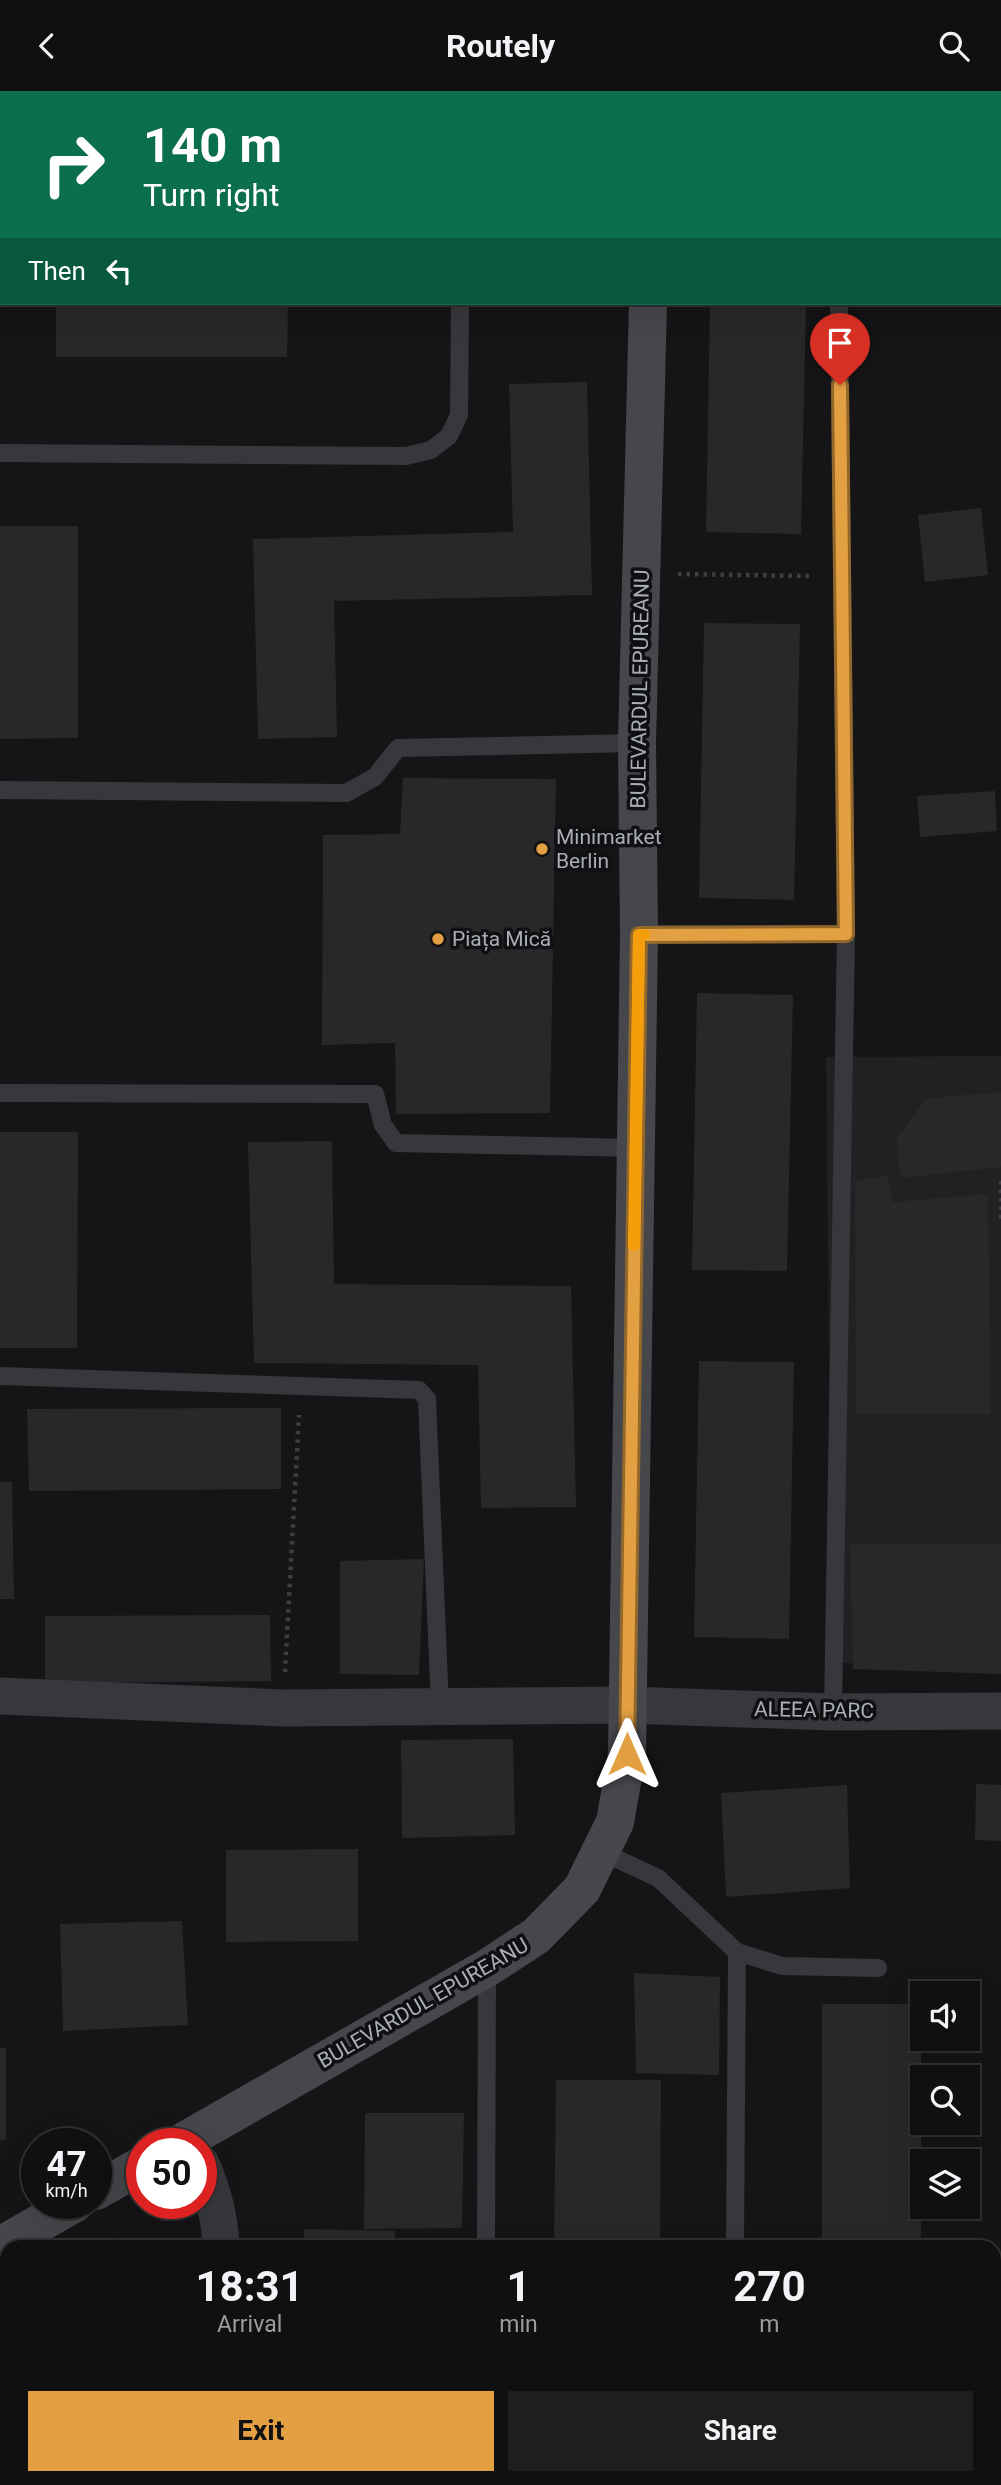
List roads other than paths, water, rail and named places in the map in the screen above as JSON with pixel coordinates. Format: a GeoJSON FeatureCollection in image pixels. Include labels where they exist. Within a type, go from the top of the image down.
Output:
{"type":"FeatureCollection","features":[{"type":"Feature","properties":{"kind":"main road","name":"BULEVARDUL EPUREANU"},"geometry":{"type":"LineString","coordinates":[[217,2131],[536,1936],[582,1889],[615,1822],[627,1754],[639,935],[637,743],[648,305]]}},
{"type":"Feature","properties":{"kind":"main road"},"geometry":{"type":"LineString","coordinates":[[10,2240],[47,2219]]}},
{"type":"Feature","properties":{"kind":"street","name":"ALEEA PARC"},"geometry":{"type":"LineString","coordinates":[[0,1696],[283,1708],[627,1705],[833,1712],[1001,1711]]}},
{"type":"Feature","properties":{"kind":"street"},"geometry":{"type":"LineString","coordinates":[[217,2210],[220,2240]]}},
{"type":"Feature","properties":{"kind":"lane"},"geometry":{"type":"LineString","coordinates":[[0,453],[406,456],[431,450],[449,436],[459,415],[460,305]]}},
{"type":"Feature","properties":{"kind":"lane"},"geometry":{"type":"LineString","coordinates":[[833,1712],[846,934],[839,305]]}},
{"type":"Feature","properties":{"kind":"lane"},"geometry":{"type":"LineString","coordinates":[[0,790],[346,793],[374,777],[398,748],[637,743]]}},
{"type":"Feature","properties":{"kind":"lane"},"geometry":{"type":"LineString","coordinates":[[639,935],[846,934]]}},
{"type":"Feature","properties":{"kind":"lane"},"geometry":{"type":"LineString","coordinates":[[0,1093],[375,1094],[383,1125],[396,1143],[636,1148]]}},
{"type":"Feature","properties":{"kind":"lane"},"geometry":{"type":"LineString","coordinates":[[0,1376],[419,1390],[427,1399],[440,1707]]}},
{"type":"Feature","properties":{"kind":"lane"},"geometry":{"type":"LineString","coordinates":[[600,1851],[658,1878],[737,1952],[782,1966],[878,1968]]}},
{"type":"Feature","properties":{"kind":"lane"},"geometry":{"type":"LineString","coordinates":[[735,2240],[737,1952]]}},
{"type":"Feature","properties":{"kind":"lane"},"geometry":{"type":"LineString","coordinates":[[486,2240],[487,1968]]}},
{"type":"Feature","properties":{"kind":"place","name":"Minimarket Berlin"},"geometry":{"type":"Point","coordinates":[542,849]}},
{"type":"Feature","properties":{"kind":"place","name":"Piața Mică"},"geometry":{"type":"Point","coordinates":[438,939]}}]}
